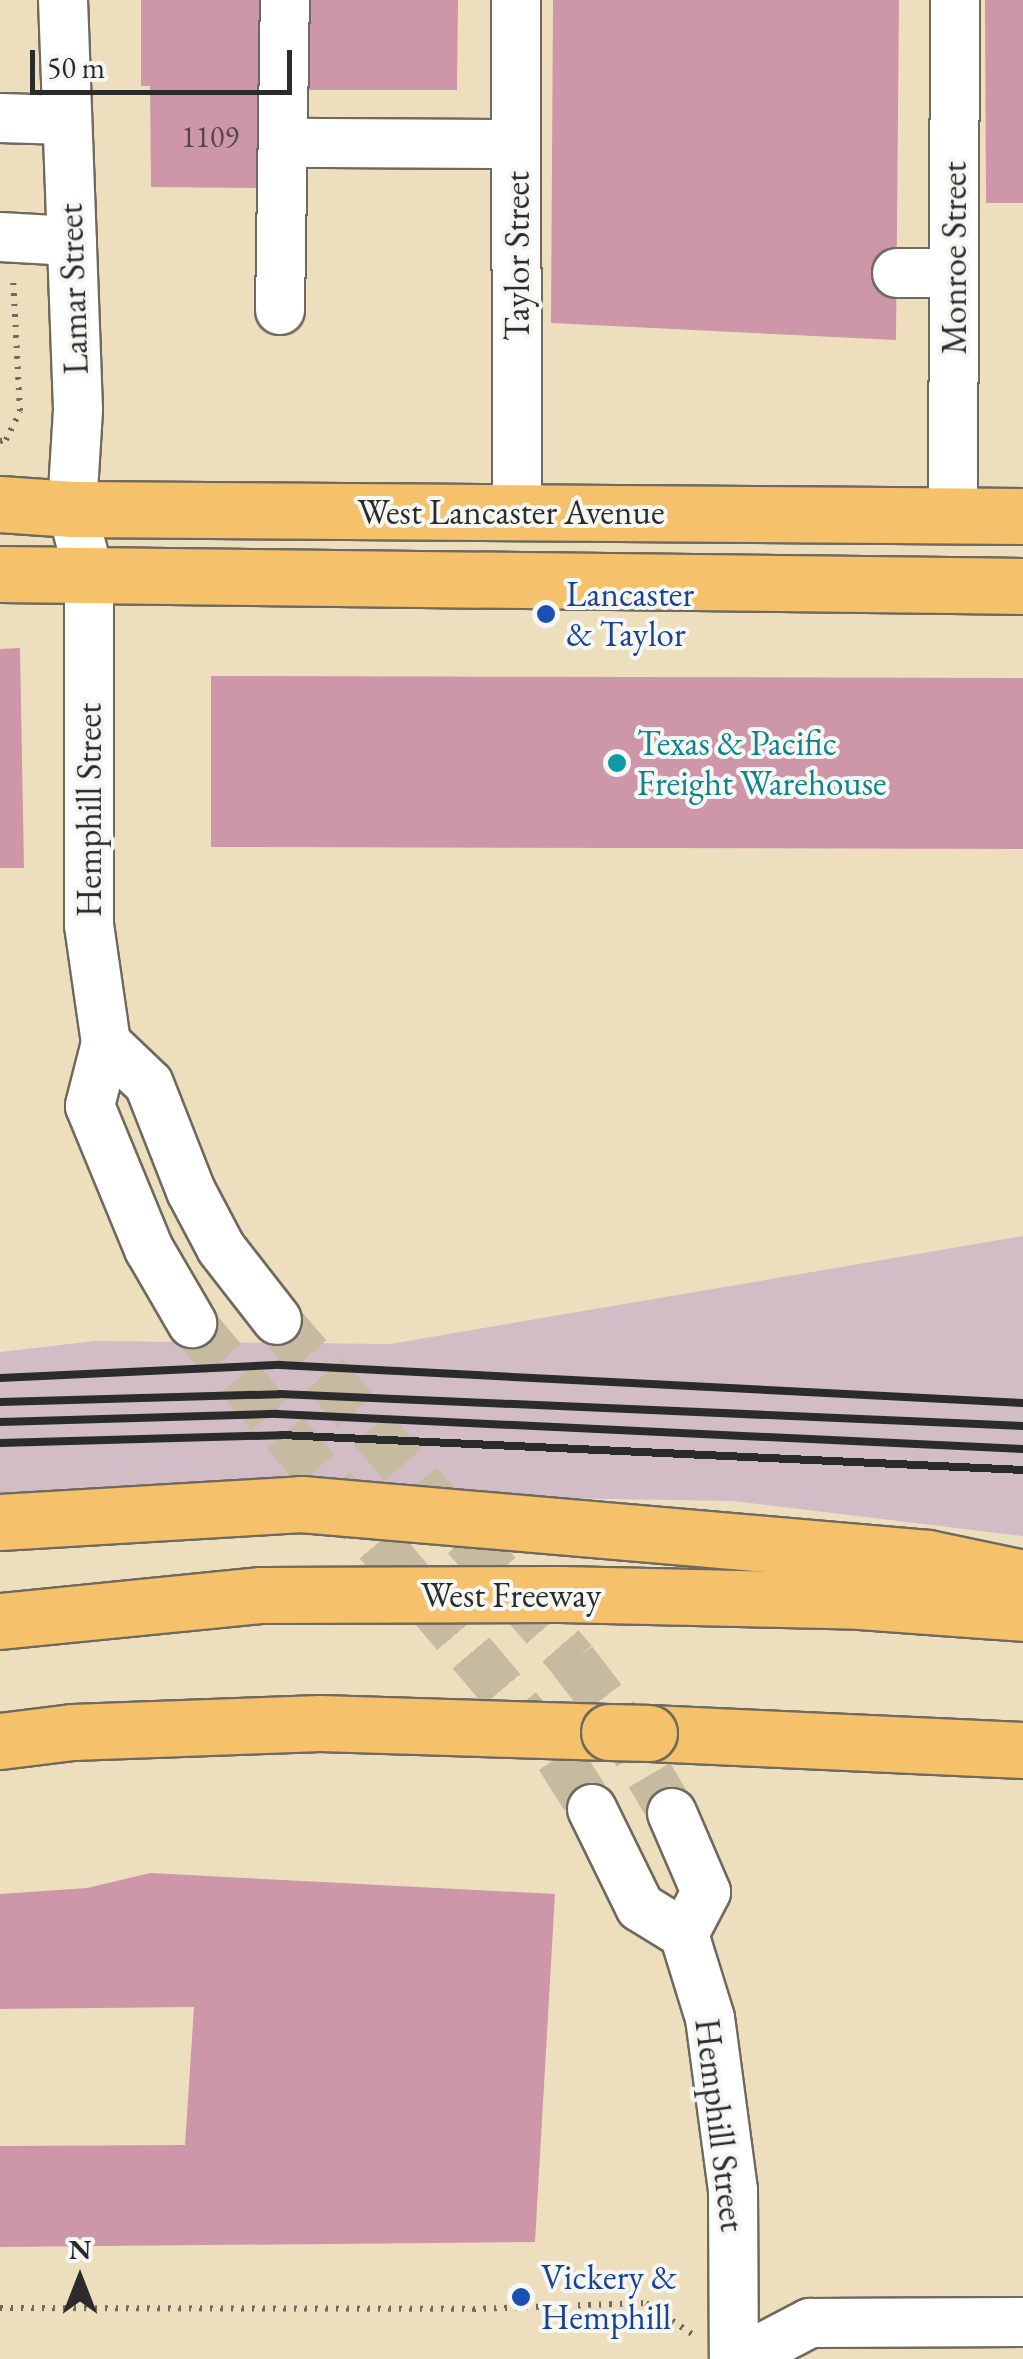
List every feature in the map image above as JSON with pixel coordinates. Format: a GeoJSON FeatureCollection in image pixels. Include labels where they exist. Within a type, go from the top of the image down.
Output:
{"type":"FeatureCollection","features":[{"type":"Feature","properties":{"kind":"main road"},"geometry":{"type":"LineString","coordinates":[[0,479],[72,508]]}},
{"type":"Feature","properties":{"kind":"main road","name":"West Lancaster Avenue"},"geometry":{"type":"LineString","coordinates":[[0,504],[72,508],[1023,516]]}},
{"type":"Feature","properties":{"kind":"main road"},"geometry":{"type":"LineString","coordinates":[[0,537],[40,529],[72,508]]}},
{"type":"Feature","properties":{"kind":"main road","name":"West Lancaster Avenue"},"geometry":{"type":"LineString","coordinates":[[0,574],[1023,586]]}},
{"type":"Feature","properties":{"kind":"main road"},"geometry":{"type":"LineString","coordinates":[[0,1522],[301,1504],[928,1558],[1023,1578]]}},
{"type":"Feature","properties":{"kind":"main road","name":"West Freeway"},"geometry":{"type":"LineString","coordinates":[[0,1622],[262,1595],[560,1594],[860,1602],[1023,1613]]}},
{"type":"Feature","properties":{"kind":"main road"},"geometry":{"type":"LineString","coordinates":[[0,1741],[72,1732],[320,1723],[1023,1750]]}},
{"type":"Feature","properties":{"kind":"street","name":"Lamar Street"},"geometry":{"type":"LineString","coordinates":[[63,0],[78,410],[72,508],[89,575]]}},
{"type":"Feature","properties":{"kind":"street"},"geometry":{"type":"LineString","coordinates":[[280,310],[286,0]]}},
{"type":"Feature","properties":{"kind":"street","name":"Taylor Street"},"geometry":{"type":"LineString","coordinates":[[516,0],[516,144],[534,271],[517,512]]}},
{"type":"Feature","properties":{"kind":"street","name":"Monroe Street"},"geometry":{"type":"LineString","coordinates":[[953,516],[955,0]]}},
{"type":"Feature","properties":{"kind":"street"},"geometry":{"type":"LineString","coordinates":[[0,118],[67,120]]}},
{"type":"Feature","properties":{"kind":"street"},"geometry":{"type":"LineString","coordinates":[[306,142],[516,144]]}},
{"type":"Feature","properties":{"kind":"street"},"geometry":{"type":"LineString","coordinates":[[5,237],[72,241]]}},
{"type":"Feature","properties":{"kind":"street"},"geometry":{"type":"LineString","coordinates":[[897,273],[954,273]]}},
{"type":"Feature","properties":{"kind":"street","name":"Hemphill Street"},"geometry":{"type":"LineString","coordinates":[[89,575],[89,925],[106,1044],[90,1106],[149,1249],[192,1323]]}},
{"type":"Feature","properties":{"kind":"street"},"geometry":{"type":"LineString","coordinates":[[106,1044],[149,1084],[190,1190],[220,1248],[277,1320]]}},
{"type":"Feature","properties":{"kind":"street"},"geometry":{"type":"LineString","coordinates":[[592,1809],[640,1907],[684,1934],[706,1892],[672,1813]]}},
{"type":"Feature","properties":{"kind":"street","name":"Hemphill Street"},"geometry":{"type":"LineString","coordinates":[[684,1934],[710,2018],[727,2125],[735,2239],[724,2352]]}},
{"type":"Feature","properties":{"kind":"street"},"geometry":{"type":"LineString","coordinates":[[724,2352],[810,2322],[1023,2322]]}},
{"type":"Feature","properties":{"kind":"path"},"geometry":{"type":"LineString","coordinates":[[0,441],[6,440],[20,411],[14,290],[5,237]]}},
{"type":"Feature","properties":{"kind":"path"},"geometry":{"type":"LineString","coordinates":[[0,286],[14,290]]}},
{"type":"Feature","properties":{"kind":"path"},"geometry":{"type":"LineString","coordinates":[[0,2308],[474,2308],[646,2303],[724,2352]]}},
{"type":"Feature","properties":{"kind":"shaded area"},"geometry":{"type":"Polygon","coordinates":[[[1023,1236],[1023,1536],[732,1501],[238,1493],[0,1511],[0,1352],[95,1341],[390,1344],[1023,1236]]]}},
{"type":"Feature","properties":{"kind":"building"},"geometry":{"type":"Polygon","coordinates":[[[141,0],[270,0],[270,188],[151,187],[150,86],[141,86],[141,0]]]}},
{"type":"Feature","properties":{"kind":"building"},"geometry":{"type":"Polygon","coordinates":[[[298,0],[458,0],[457,90],[298,90],[298,0]]]}},
{"type":"Feature","properties":{"kind":"building"},"geometry":{"type":"Polygon","coordinates":[[[553,0],[899,0],[896,340],[551,323],[553,0]]]}},
{"type":"Feature","properties":{"kind":"building"},"geometry":{"type":"Polygon","coordinates":[[[985,0],[1023,0],[1023,203],[986,203],[985,0]]]}},
{"type":"Feature","properties":{"kind":"building"},"geometry":{"type":"Polygon","coordinates":[[[20,648],[24,868],[0,868],[0,649],[20,648]]]}},
{"type":"Feature","properties":{"kind":"building","name":"Texas & Pacific Freight Warehouse"},"geometry":{"type":"Polygon","coordinates":[[[211,676],[1023,678],[1023,849],[211,847],[211,676]]]}},
{"type":"Feature","properties":{"kind":"building"},"geometry":{"type":"Polygon","coordinates":[[[150,1873],[555,1894],[535,2242],[0,2247],[0,2146],[185,2145],[194,2007],[0,2009],[0,1894],[87,1888],[150,1873]]]}},
{"type":"Feature","properties":{"kind":"tunnel"},"geometry":{"type":"LineString","coordinates":[[277,1320],[573,1661],[613,1713],[672,1813]]}},
{"type":"Feature","properties":{"kind":"tunnel"},"geometry":{"type":"LineString","coordinates":[[192,1323],[559,1757],[592,1809]]}},
{"type":"Feature","properties":{"kind":"railway"},"geometry":{"type":"LineString","coordinates":[[0,1378],[280,1365],[1023,1403]]}},
{"type":"Feature","properties":{"kind":"railway"},"geometry":{"type":"LineString","coordinates":[[0,1402],[280,1394],[1023,1426]]}},
{"type":"Feature","properties":{"kind":"railway"},"geometry":{"type":"LineString","coordinates":[[0,1422],[277,1414],[1023,1449]]}},
{"type":"Feature","properties":{"kind":"railway"},"geometry":{"type":"LineString","coordinates":[[0,1443],[281,1435],[1023,1470]]}},
{"type":"Feature","properties":{"kind":"place","name":"Lancaster & Taylor"},"geometry":{"type":"Point","coordinates":[546,614]}},
{"type":"Feature","properties":{"kind":"place","name":"Texas & Pacific Freight Warehouse"},"geometry":{"type":"Point","coordinates":[617,763]}},
{"type":"Feature","properties":{"kind":"place","name":"Vickery & Hemphill"},"geometry":{"type":"Point","coordinates":[521,2297]}}]}
